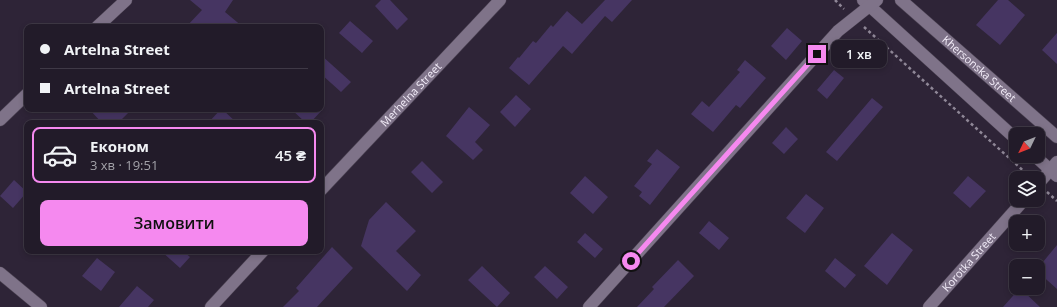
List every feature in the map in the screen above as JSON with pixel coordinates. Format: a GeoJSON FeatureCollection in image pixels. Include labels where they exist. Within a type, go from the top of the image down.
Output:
{"type":"FeatureCollection","features":[{"type":"Feature","properties":{"kind":"street"},"geometry":{"type":"LineString","coordinates":[[100,24],[126,0]]}},
{"type":"Feature","properties":{"kind":"street","name":"Merhelna Street"},"geometry":{"type":"LineString","coordinates":[[324,187],[500,0]]}},
{"type":"Feature","properties":{"kind":"street","name":"Khersonska Street"},"geometry":{"type":"LineString","coordinates":[[901,0],[1057,137]]}},
{"type":"Feature","properties":{"kind":"street"},"geometry":{"type":"LineString","coordinates":[[589,307],[838,31],[870,2],[1009,132]]}},
{"type":"Feature","properties":{"kind":"street"},"geometry":{"type":"LineString","coordinates":[[0,120],[24,97]]}},
{"type":"Feature","properties":{"kind":"street"},"geometry":{"type":"LineString","coordinates":[[1045,162],[1055,169],[1045,178]]}},
{"type":"Feature","properties":{"kind":"street","name":"Korotka Street"},"geometry":{"type":"LineString","coordinates":[[929,307],[1018,207]]}},
{"type":"Feature","properties":{"kind":"street"},"geometry":{"type":"LineString","coordinates":[[211,307],[260,254]]}},
{"type":"Feature","properties":{"kind":"street"},"geometry":{"type":"LineString","coordinates":[[0,273],[41,307]]}},
{"type":"Feature","properties":{"kind":"path"},"geometry":{"type":"LineString","coordinates":[[854,18],[1024,171]]}},
{"type":"Feature","properties":{"kind":"building"},"geometry":{"type":"Polygon","coordinates":[[[190,0],[233,0],[225,12],[239,24],[189,24],[202,10],[190,0]]]}},
{"type":"Feature","properties":{"kind":"building"},"geometry":{"type":"Polygon","coordinates":[[[381,0],[390,0],[408,19],[397,30],[375,6],[381,0]]]}},
{"type":"Feature","properties":{"kind":"building"},"geometry":{"type":"Polygon","coordinates":[[[605,0],[632,0],[612,22],[605,16],[572,54],[563,46],[529,85],[509,68],[533,41],[536,43],[551,25],[553,27],[567,11],[582,24],[605,0]]]}},
{"type":"Feature","properties":{"kind":"building"},"geometry":{"type":"Polygon","coordinates":[[[998,0],[1008,0],[1025,15],[1000,45],[976,25],[998,0]]]}},
{"type":"Feature","properties":{"kind":"building"},"geometry":{"type":"Polygon","coordinates":[[[350,21],[373,41],[362,53],[339,33],[350,21]]]}},
{"type":"Feature","properties":{"kind":"building"},"geometry":{"type":"Polygon","coordinates":[[[787,28],[802,41],[786,60],[771,46],[787,28]]]}},
{"type":"Feature","properties":{"kind":"building"},"geometry":{"type":"Polygon","coordinates":[[[1057,33],[1057,64],[1042,50],[1057,33]]]}},
{"type":"Feature","properties":{"kind":"building"},"geometry":{"type":"Polygon","coordinates":[[[324,58],[351,82],[341,92],[324,77],[324,58]]]}},
{"type":"Feature","properties":{"kind":"building"},"geometry":{"type":"Polygon","coordinates":[[[745,60],[766,78],[740,108],[736,105],[713,132],[691,114],[702,101],[709,107],[740,72],[737,70],[745,60]]]}},
{"type":"Feature","properties":{"kind":"building"},"geometry":{"type":"Polygon","coordinates":[[[834,70],[844,78],[827,99],[817,90],[834,70]]]}},
{"type":"Feature","properties":{"kind":"building"},"geometry":{"type":"Polygon","coordinates":[[[516,95],[531,109],[515,127],[500,112],[516,95]]]}},
{"type":"Feature","properties":{"kind":"building"},"geometry":{"type":"Polygon","coordinates":[[[872,98],[883,107],[837,161],[826,152],[872,98]]]}},
{"type":"Feature","properties":{"kind":"building"},"geometry":{"type":"Polygon","coordinates":[[[469,107],[490,125],[475,142],[483,150],[473,160],[446,136],[469,107]]]}},
{"type":"Feature","properties":{"kind":"building"},"geometry":{"type":"Polygon","coordinates":[[[92,112],[129,112],[121,120],[99,120],[92,112]]]}},
{"type":"Feature","properties":{"kind":"building"},"geometry":{"type":"Polygon","coordinates":[[[218,112],[225,112],[234,120],[211,120],[218,112]]]}},
{"type":"Feature","properties":{"kind":"building"},"geometry":{"type":"Polygon","coordinates":[[[294,112],[320,112],[313,120],[303,120],[294,112]]]}},
{"type":"Feature","properties":{"kind":"building"},"geometry":{"type":"Polygon","coordinates":[[[786,127],[798,139],[784,154],[772,143],[786,127]]]}},
{"type":"Feature","properties":{"kind":"building"},"geometry":{"type":"Polygon","coordinates":[[[657,149],[680,167],[650,205],[639,196],[642,192],[634,186],[652,164],[647,161],[657,149]]]}},
{"type":"Feature","properties":{"kind":"building"},"geometry":{"type":"Polygon","coordinates":[[[422,161],[443,182],[432,193],[411,172],[422,161]]]}},
{"type":"Feature","properties":{"kind":"building"},"geometry":{"type":"Polygon","coordinates":[[[585,176],[608,197],[593,214],[570,193],[585,176]]]}},
{"type":"Feature","properties":{"kind":"building"},"geometry":{"type":"Polygon","coordinates":[[[968,176],[986,191],[970,208],[953,193],[968,176]]]}},
{"type":"Feature","properties":{"kind":"building"},"geometry":{"type":"Polygon","coordinates":[[[14,180],[24,189],[24,195],[13,208],[0,196],[14,180]]]}},
{"type":"Feature","properties":{"kind":"building"},"geometry":{"type":"Polygon","coordinates":[[[806,194],[824,208],[805,233],[786,218],[806,194]]]}},
{"type":"Feature","properties":{"kind":"building"},"geometry":{"type":"Polygon","coordinates":[[[386,202],[416,231],[396,251],[421,275],[407,291],[361,246],[369,220],[386,202]]]}},
{"type":"Feature","properties":{"kind":"building"},"geometry":{"type":"Polygon","coordinates":[[[709,221],[729,238],[719,250],[699,233],[709,221]]]}},
{"type":"Feature","properties":{"kind":"building"},"geometry":{"type":"Polygon","coordinates":[[[585,233],[603,249],[595,258],[577,242],[585,233]]]}},
{"type":"Feature","properties":{"kind":"building"},"geometry":{"type":"Polygon","coordinates":[[[892,233],[913,250],[887,285],[864,266],[892,233]]]}},
{"type":"Feature","properties":{"kind":"building"},"geometry":{"type":"Polygon","coordinates":[[[1057,245],[1057,289],[1045,278],[1045,260],[1057,245]]]}},
{"type":"Feature","properties":{"kind":"building"},"geometry":{"type":"Polygon","coordinates":[[[332,247],[353,268],[317,307],[283,307],[299,291],[296,288],[332,247]]]}},
{"type":"Feature","properties":{"kind":"building"},"geometry":{"type":"Polygon","coordinates":[[[164,254],[186,254],[190,257],[180,268],[164,254]]]}},
{"type":"Feature","properties":{"kind":"building"},"geometry":{"type":"Polygon","coordinates":[[[97,258],[115,272],[101,291],[82,276],[97,258]]]}},
{"type":"Feature","properties":{"kind":"building"},"geometry":{"type":"Polygon","coordinates":[[[835,258],[856,275],[845,288],[825,271],[835,258]]]}},
{"type":"Feature","properties":{"kind":"building"},"geometry":{"type":"Polygon","coordinates":[[[678,260],[694,276],[664,307],[637,307],[654,289],[652,287],[678,260]]]}},
{"type":"Feature","properties":{"kind":"building"},"geometry":{"type":"Polygon","coordinates":[[[482,266],[510,293],[497,307],[468,280],[482,266]]]}},
{"type":"Feature","properties":{"kind":"building"},"geometry":{"type":"Polygon","coordinates":[[[545,266],[568,287],[557,299],[534,277],[545,266]]]}},
{"type":"Feature","properties":{"kind":"building"},"geometry":{"type":"Polygon","coordinates":[[[137,286],[154,300],[148,307],[119,307],[137,286]]]}},
{"type":"Feature","properties":{"kind":"building"},"geometry":{"type":"Polygon","coordinates":[[[1014,295],[1027,295],[1040,307],[1003,307],[1014,295]]]}},
{"type":"Feature","properties":{"kind":"route"},"geometry":{"type":"LineString","coordinates":[[631,261],[817,54]]}}]}
